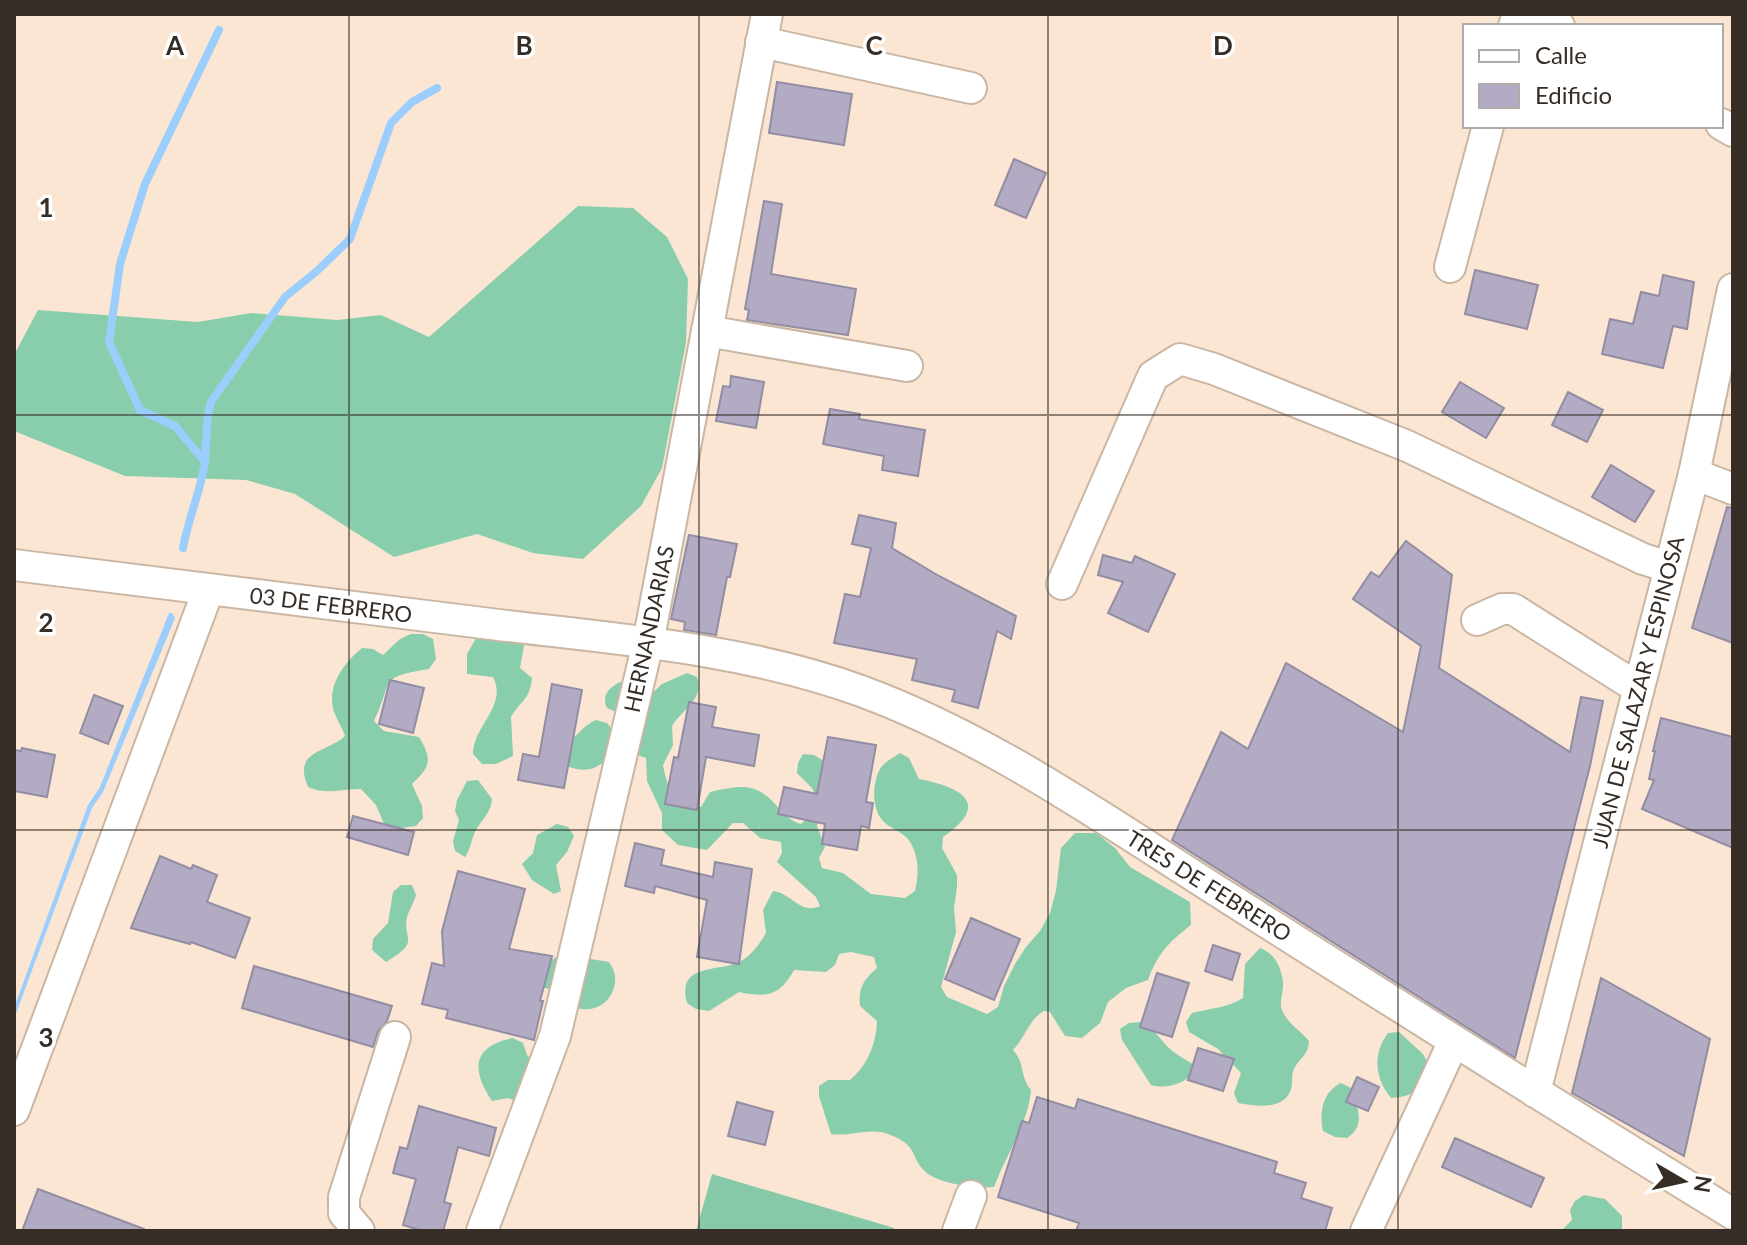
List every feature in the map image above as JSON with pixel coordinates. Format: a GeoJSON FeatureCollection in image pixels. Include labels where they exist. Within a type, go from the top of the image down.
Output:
{"type":"FeatureCollection","features":[{"type":"Feature","properties":{"kind":"street"},"geometry":{"type":"LineString","coordinates":[[764,28],[971,88]]}},
{"type":"Feature","properties":{"kind":"street","name":"HERNANDARIAS"},"geometry":{"type":"LineString","coordinates":[[482,1231],[555,1036],[648,643],[764,28]]}},
{"type":"Feature","properties":{"kind":"street"},"geometry":{"type":"LineString","coordinates":[[1450,267],[1487,128]]}},
{"type":"Feature","properties":{"kind":"street","name":"JUAN DE SALAZAR Y ESPINOSA"},"geometry":{"type":"LineString","coordinates":[[1535,1092],[1694,474],[1733,289]]}},
{"type":"Feature","properties":{"kind":"street"},"geometry":{"type":"LineString","coordinates":[[707,331],[907,366]]}},
{"type":"Feature","properties":{"kind":"street"},"geometry":{"type":"LineString","coordinates":[[1062,584],[1153,376],[1180,359],[1214,369],[1407,446],[1643,559],[1669,567]]}},
{"type":"Feature","properties":{"kind":"street"},"geometry":{"type":"LineString","coordinates":[[1694,474],[1733,489]]}},
{"type":"Feature","properties":{"kind":"street","name":"03 DE FEBRERO"},"geometry":{"type":"LineString","coordinates":[[14,565],[648,643]]}},
{"type":"Feature","properties":{"kind":"street"},"geometry":{"type":"LineString","coordinates":[[14,1110],[208,591]]}},
{"type":"Feature","properties":{"kind":"street"},"geometry":{"type":"LineString","coordinates":[[1477,620],[1502,609],[1513,609],[1638,688]]}},
{"type":"Feature","properties":{"kind":"street","name":"TRES DE FEBRERO"},"geometry":{"type":"LineString","coordinates":[[648,643],[750,659],[858,690],[941,724],[1036,777],[1733,1214]]}},
{"type":"Feature","properties":{"kind":"street"},"geometry":{"type":"LineString","coordinates":[[359,1231],[344,1213],[344,1197],[395,1037]]}},
{"type":"Feature","properties":{"kind":"street"},"geometry":{"type":"LineString","coordinates":[[1366,1231],[1454,1041]]}},
{"type":"Feature","properties":{"kind":"street"},"geometry":{"type":"LineString","coordinates":[[958,1231],[971,1196]]}},
{"type":"Feature","properties":{"kind":"green space"},"geometry":{"type":"Polygon","coordinates":[[[578,206],[633,208],[667,237],[688,279],[686,343],[662,468],[641,506],[583,559],[533,553],[477,534],[394,557],[295,494],[246,480],[125,476],[14,431],[14,355],[38,310],[198,322],[251,313],[337,320],[381,315],[429,337],[578,206]]]}},
{"type":"Feature","properties":{"kind":"green space"},"geometry":{"type":"Polygon","coordinates":[[[479,633],[521,636],[524,646],[520,668],[532,678],[527,696],[511,717],[513,756],[496,764],[482,764],[473,754],[478,734],[496,697],[493,677],[467,674],[467,654],[479,633]]]}},
{"type":"Feature","properties":{"kind":"green space"},"geometry":{"type":"Polygon","coordinates":[[[411,634],[423,634],[433,639],[436,659],[429,669],[401,675],[390,682],[374,721],[384,731],[419,737],[428,757],[426,768],[412,784],[422,806],[423,818],[416,826],[394,829],[385,826],[376,805],[361,789],[329,791],[308,787],[304,766],[314,754],[345,736],[334,712],[332,693],[338,676],[349,661],[362,648],[373,649],[383,655],[400,639],[411,634]]]}},
{"type":"Feature","properties":{"kind":"green space"},"geometry":{"type":"Polygon","coordinates":[[[687,673],[697,677],[698,692],[672,726],[673,745],[663,765],[673,794],[684,803],[701,807],[710,792],[746,787],[761,792],[790,819],[801,824],[809,817],[817,799],[812,788],[797,773],[798,763],[803,754],[814,755],[824,761],[817,826],[825,847],[819,858],[822,868],[843,873],[871,894],[905,898],[915,891],[917,879],[917,859],[913,847],[877,812],[874,790],[877,775],[884,764],[900,753],[909,758],[919,779],[947,787],[965,798],[968,806],[966,815],[943,837],[942,848],[957,875],[954,908],[956,932],[941,987],[947,997],[987,1014],[998,1007],[1015,964],[1050,913],[1061,848],[1075,833],[1096,833],[1115,848],[1130,867],[1190,902],[1191,925],[1165,949],[1148,980],[1126,988],[1108,1002],[1100,1023],[1082,1038],[1065,1036],[1050,1012],[1044,1011],[1013,1050],[1031,1090],[1021,1127],[994,1187],[959,1185],[933,1177],[921,1167],[910,1147],[888,1134],[874,1131],[831,1134],[819,1096],[819,1086],[828,1080],[850,1080],[870,1054],[877,1021],[860,1006],[860,995],[862,985],[877,968],[874,957],[851,952],[839,954],[835,965],[826,972],[794,970],[778,990],[765,995],[739,992],[709,1011],[696,1009],[687,1003],[685,990],[693,975],[741,961],[758,945],[766,933],[763,910],[773,891],[807,908],[820,906],[816,897],[777,862],[782,853],[781,842],[760,838],[743,823],[733,823],[707,850],[678,845],[662,830],[662,813],[647,781],[646,758],[635,754],[640,723],[607,708],[605,699],[609,689],[620,682],[631,683],[643,702],[662,684],[687,673]]]}},
{"type":"Feature","properties":{"kind":"green space"},"geometry":{"type":"Polygon","coordinates":[[[596,720],[607,723],[611,728],[604,762],[586,770],[566,766],[563,747],[596,720]]]}},
{"type":"Feature","properties":{"kind":"green space"},"geometry":{"type":"Polygon","coordinates":[[[478,780],[492,799],[491,805],[465,857],[455,851],[453,841],[459,820],[455,811],[467,781],[478,780]]]}},
{"type":"Feature","properties":{"kind":"green space"},"geometry":{"type":"Polygon","coordinates":[[[557,824],[568,827],[574,836],[567,852],[556,865],[561,891],[554,894],[532,880],[522,864],[533,853],[537,835],[557,824]]]}},
{"type":"Feature","properties":{"kind":"green space"},"geometry":{"type":"Polygon","coordinates":[[[401,885],[412,885],[416,895],[406,922],[408,944],[386,962],[372,950],[373,939],[388,923],[393,892],[401,885]]]}},
{"type":"Feature","properties":{"kind":"green space"},"geometry":{"type":"Polygon","coordinates":[[[1260,948],[1273,957],[1281,971],[1283,1012],[1309,1041],[1294,1069],[1292,1087],[1287,1096],[1276,1104],[1261,1106],[1238,1103],[1234,1093],[1241,1073],[1218,1049],[1189,1032],[1186,1022],[1192,1013],[1225,1006],[1243,998],[1245,964],[1260,948]]]}},
{"type":"Feature","properties":{"kind":"green space"},"geometry":{"type":"Polygon","coordinates":[[[561,954],[609,962],[615,978],[606,1001],[591,1009],[582,1009],[556,991],[538,986],[547,963],[561,954]]]}},
{"type":"Feature","properties":{"kind":"green space"},"geometry":{"type":"Polygon","coordinates":[[[1141,1022],[1152,1029],[1172,1051],[1194,1065],[1192,1075],[1173,1085],[1151,1085],[1122,1040],[1120,1029],[1129,1023],[1141,1022]]]}},
{"type":"Feature","properties":{"kind":"green space"},"geometry":{"type":"Polygon","coordinates":[[[1399,1032],[1423,1054],[1428,1063],[1423,1079],[1413,1093],[1391,1098],[1379,1075],[1379,1049],[1388,1033],[1399,1032]]]}},
{"type":"Feature","properties":{"kind":"green space"},"geometry":{"type":"Polygon","coordinates":[[[513,1038],[523,1043],[527,1055],[542,1071],[518,1102],[508,1098],[492,1101],[481,1079],[479,1061],[489,1047],[513,1038]]]}},
{"type":"Feature","properties":{"kind":"green space"},"geometry":{"type":"Polygon","coordinates":[[[1341,1083],[1351,1088],[1359,1115],[1357,1127],[1347,1138],[1323,1131],[1322,1124],[1326,1097],[1341,1083]]]}},
{"type":"Feature","properties":{"kind":"green space"},"geometry":{"type":"Polygon","coordinates":[[[712,1174],[894,1228],[893,1231],[696,1231],[712,1174]]]}},
{"type":"Feature","properties":{"kind":"green space"},"geometry":{"type":"Polygon","coordinates":[[[1584,1195],[1605,1199],[1622,1216],[1622,1231],[1561,1231],[1572,1220],[1570,1210],[1575,1201],[1584,1195]]]}},
{"type":"Feature","properties":{"kind":"water"},"geometry":{"type":"Polygon","coordinates":[[[169,613],[175,618],[103,792],[92,808],[14,1019],[14,1008],[88,805],[100,787],[169,613]]]}},
{"type":"Feature","properties":{"kind":"building"},"geometry":{"type":"Polygon","coordinates":[[[777,82],[852,94],[844,145],[769,133],[777,82]]]}},
{"type":"Feature","properties":{"kind":"building"},"geometry":{"type":"Polygon","coordinates":[[[1014,159],[1046,173],[1026,218],[995,205],[1014,159]]]}},
{"type":"Feature","properties":{"kind":"building"},"geometry":{"type":"Polygon","coordinates":[[[764,201],[782,204],[771,274],[856,289],[848,335],[747,320],[749,310],[745,309],[764,201]]]}},
{"type":"Feature","properties":{"kind":"building"},"geometry":{"type":"Polygon","coordinates":[[[1475,270],[1538,285],[1527,329],[1465,314],[1475,270]]]}},
{"type":"Feature","properties":{"kind":"building"},"geometry":{"type":"Polygon","coordinates":[[[1663,275],[1694,282],[1687,329],[1673,326],[1663,368],[1602,354],[1610,319],[1633,324],[1641,292],[1659,296],[1663,275]]]}},
{"type":"Feature","properties":{"kind":"building"},"geometry":{"type":"Polygon","coordinates":[[[731,376],[764,382],[756,428],[716,421],[723,386],[730,387],[731,376]]]}},
{"type":"Feature","properties":{"kind":"building"},"geometry":{"type":"Polygon","coordinates":[[[1460,382],[1504,408],[1486,438],[1442,412],[1460,382]]]}},
{"type":"Feature","properties":{"kind":"building"},"geometry":{"type":"Polygon","coordinates":[[[1568,392],[1603,410],[1587,442],[1552,425],[1568,392]]]}},
{"type":"Feature","properties":{"kind":"building"},"geometry":{"type":"Polygon","coordinates":[[[830,409],[860,414],[859,419],[925,430],[918,476],[882,470],[884,456],[823,444],[830,409]]]}},
{"type":"Feature","properties":{"kind":"building"},"geometry":{"type":"Polygon","coordinates":[[[1611,465],[1654,491],[1635,522],[1592,497],[1611,465]]]}},
{"type":"Feature","properties":{"kind":"building"},"geometry":{"type":"Polygon","coordinates":[[[1727,507],[1733,508],[1733,643],[1692,628],[1727,507]]]}},
{"type":"Feature","properties":{"kind":"building"},"geometry":{"type":"Polygon","coordinates":[[[859,515],[896,523],[892,548],[1016,616],[1011,639],[997,631],[978,708],[952,701],[955,690],[912,680],[917,659],[834,643],[845,594],[860,597],[871,548],[852,544],[859,515]]]}},
{"type":"Feature","properties":{"kind":"building"},"geometry":{"type":"Polygon","coordinates":[[[689,535],[737,544],[716,635],[684,630],[685,622],[671,619],[689,535]]]}},
{"type":"Feature","properties":{"kind":"building"},"geometry":{"type":"Polygon","coordinates":[[[1406,541],[1452,575],[1439,668],[1570,752],[1581,697],[1603,701],[1590,766],[1515,1058],[1172,840],[1221,732],[1248,749],[1286,663],[1403,732],[1421,646],[1353,599],[1371,572],[1379,577],[1406,541]]]}},
{"type":"Feature","properties":{"kind":"building"},"geometry":{"type":"Polygon","coordinates":[[[1103,555],[1132,563],[1135,556],[1175,574],[1148,632],[1108,613],[1123,582],[1098,575],[1103,555]]]}},
{"type":"Feature","properties":{"kind":"building"},"geometry":{"type":"Polygon","coordinates":[[[390,680],[424,688],[413,733],[379,724],[390,680]]]}},
{"type":"Feature","properties":{"kind":"building"},"geometry":{"type":"Polygon","coordinates":[[[552,684],[582,690],[564,788],[518,780],[523,754],[539,757],[552,684]]]}},
{"type":"Feature","properties":{"kind":"building"},"geometry":{"type":"Polygon","coordinates":[[[94,695],[123,706],[108,744],[80,733],[94,695]]]}},
{"type":"Feature","properties":{"kind":"building"},"geometry":{"type":"Polygon","coordinates":[[[689,702],[716,707],[712,727],[759,735],[754,766],[706,757],[697,810],[665,804],[689,702]]]}},
{"type":"Feature","properties":{"kind":"building"},"geometry":{"type":"Polygon","coordinates":[[[1661,718],[1733,737],[1733,848],[1642,809],[1654,780],[1649,779],[1661,718]]]}},
{"type":"Feature","properties":{"kind":"building"},"geometry":{"type":"Polygon","coordinates":[[[828,737],[876,745],[866,802],[873,803],[869,828],[861,826],[857,850],[822,844],[825,824],[778,814],[784,787],[817,794],[828,737]]]}},
{"type":"Feature","properties":{"kind":"building"},"geometry":{"type":"Polygon","coordinates":[[[22,748],[55,755],[47,797],[14,791],[14,750],[21,751],[22,748]]]}},
{"type":"Feature","properties":{"kind":"building"},"geometry":{"type":"Polygon","coordinates":[[[353,816],[414,832],[408,855],[347,837],[353,816]]]}},
{"type":"Feature","properties":{"kind":"building"},"geometry":{"type":"Polygon","coordinates":[[[635,843],[664,850],[661,865],[713,877],[715,862],[752,869],[739,964],[697,957],[707,900],[655,886],[654,893],[625,886],[635,843]]]}},
{"type":"Feature","properties":{"kind":"building"},"geometry":{"type":"Polygon","coordinates":[[[160,856],[191,869],[193,865],[217,875],[207,902],[250,918],[235,958],[191,942],[131,928],[160,856]]]}},
{"type":"Feature","properties":{"kind":"building"},"geometry":{"type":"Polygon","coordinates":[[[458,871],[525,889],[509,949],[552,956],[534,1040],[446,1018],[448,1010],[422,1004],[432,963],[444,966],[442,931],[458,871]]]}},
{"type":"Feature","properties":{"kind":"building"},"geometry":{"type":"Polygon","coordinates":[[[971,918],[1020,939],[994,1000],[945,979],[971,918]]]}},
{"type":"Feature","properties":{"kind":"building"},"geometry":{"type":"Polygon","coordinates":[[[1213,945],[1240,954],[1232,980],[1205,971],[1213,945]]]}},
{"type":"Feature","properties":{"kind":"building"},"geometry":{"type":"Polygon","coordinates":[[[254,966],[392,1006],[373,1047],[242,1008],[254,966]]]}},
{"type":"Feature","properties":{"kind":"building"},"geometry":{"type":"Polygon","coordinates":[[[1157,973],[1189,983],[1172,1037],[1140,1027],[1157,973]]]}},
{"type":"Feature","properties":{"kind":"building"},"geometry":{"type":"Polygon","coordinates":[[[1601,978],[1710,1039],[1684,1156],[1572,1093],[1601,978]]]}},
{"type":"Feature","properties":{"kind":"building"},"geometry":{"type":"Polygon","coordinates":[[[1198,1048],[1234,1059],[1223,1091],[1188,1080],[1198,1048]]]}},
{"type":"Feature","properties":{"kind":"building"},"geometry":{"type":"Polygon","coordinates":[[[1357,1077],[1379,1087],[1368,1111],[1346,1102],[1357,1077]]]}},
{"type":"Feature","properties":{"kind":"building"},"geometry":{"type":"Polygon","coordinates":[[[1037,1097],[1075,1109],[1078,1099],[1277,1162],[1274,1173],[1306,1183],[1301,1198],[1332,1208],[1325,1231],[1076,1231],[1079,1223],[998,1197],[1022,1121],[1029,1123],[1037,1097]]]}},
{"type":"Feature","properties":{"kind":"building"},"geometry":{"type":"Polygon","coordinates":[[[737,1102],[773,1112],[765,1145],[728,1136],[737,1102]]]}},
{"type":"Feature","properties":{"kind":"building"},"geometry":{"type":"Polygon","coordinates":[[[419,1106],[496,1128],[489,1156],[458,1147],[444,1202],[451,1204],[443,1231],[423,1231],[403,1225],[416,1179],[393,1173],[400,1147],[407,1149],[419,1106]]]}},
{"type":"Feature","properties":{"kind":"building"},"geometry":{"type":"Polygon","coordinates":[[[1455,1138],[1544,1178],[1531,1207],[1442,1167],[1455,1138]]]}},
{"type":"Feature","properties":{"kind":"building"},"geometry":{"type":"Polygon","coordinates":[[[38,1189],[144,1229],[144,1231],[22,1231],[38,1189]]]}},
{"type":"Feature","properties":{"kind":"waterway"},"geometry":{"type":"LineString","coordinates":[[205,462],[175,426],[140,410],[109,342],[120,264],[145,184],[219,30]]}},
{"type":"Feature","properties":{"kind":"waterway"},"geometry":{"type":"LineString","coordinates":[[183,548],[203,471],[211,402],[285,297],[350,239],[391,123],[412,102],[437,88]]}}]}
